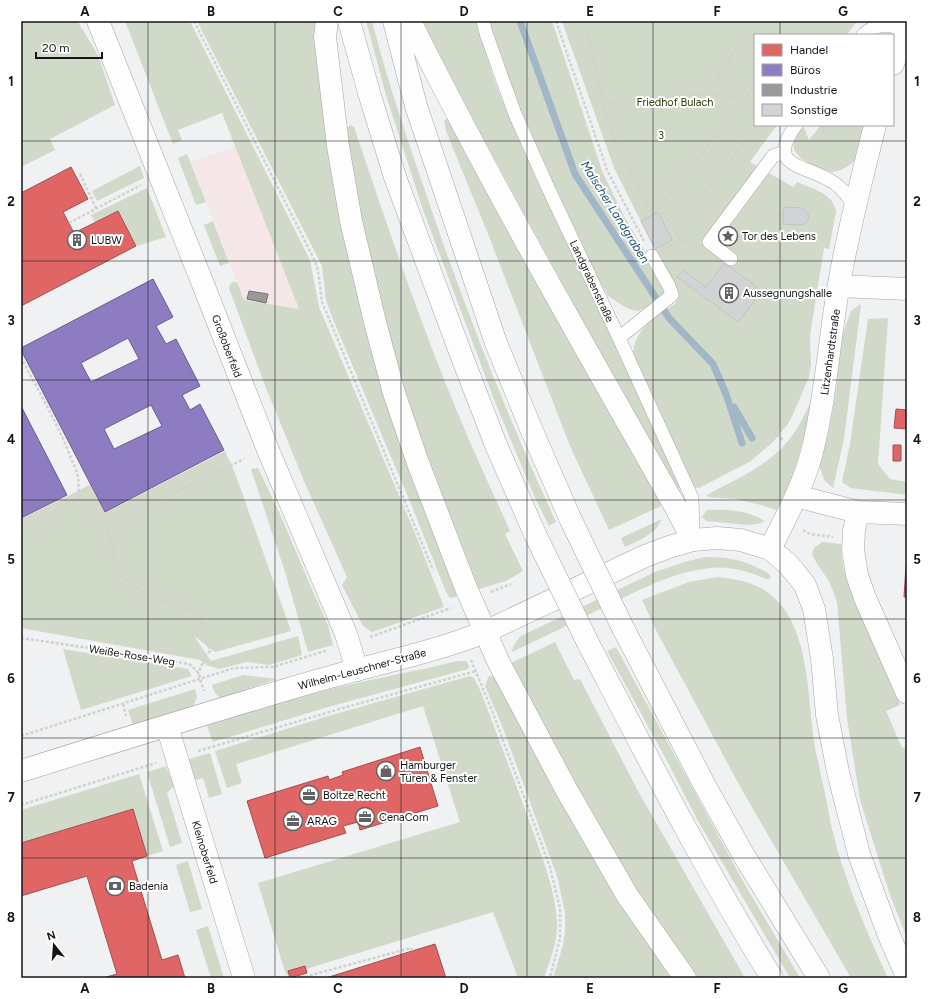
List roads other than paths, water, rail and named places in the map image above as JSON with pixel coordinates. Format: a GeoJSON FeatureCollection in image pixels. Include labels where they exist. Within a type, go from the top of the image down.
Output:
{"type":"FeatureCollection","features":[{"type":"Feature","properties":{"kind":"main road","name":"Großoberfeld"},"geometry":{"type":"LineString","coordinates":[[98,21],[268,450],[348,639],[357,670]]}},
{"type":"Feature","properties":{"kind":"main road"},"geometry":{"type":"LineString","coordinates":[[327,21],[325,37],[338,146],[351,221],[375,322],[394,393],[418,463],[466,588],[499,663],[566,789],[627,895],[685,978]]}},
{"type":"Feature","properties":{"kind":"main road"},"geometry":{"type":"LineString","coordinates":[[349,21],[395,177],[496,445],[535,534],[588,643],[670,800],[709,872],[772,978]]}},
{"type":"Feature","properties":{"kind":"main road"},"geometry":{"type":"LineString","coordinates":[[394,21],[416,106],[496,342],[532,431],[570,518],[623,628],[704,784],[743,854],[819,978]]}},
{"type":"Feature","properties":{"kind":"main road"},"geometry":{"type":"LineString","coordinates":[[410,21],[446,94],[693,540]]}},
{"type":"Feature","properties":{"kind":"main road"},"geometry":{"type":"LineString","coordinates":[[894,61],[906,26]]}},
{"type":"Feature","properties":{"kind":"main road","name":"Litzenhardtstraße"},"geometry":{"type":"LineString","coordinates":[[770,549],[796,496],[812,453],[822,407],[838,286],[855,206],[875,126]]}},
{"type":"Feature","properties":{"kind":"main road"},"geometry":{"type":"LineString","coordinates":[[838,286],[907,289]]}},
{"type":"Feature","properties":{"kind":"main road"},"geometry":{"type":"LineString","coordinates":[[796,496],[858,512],[907,514]]}},
{"type":"Feature","properties":{"kind":"main road"},"geometry":{"type":"LineString","coordinates":[[858,512],[853,539],[853,550],[857,575],[907,693]]}},
{"type":"Feature","properties":{"kind":"main road","name":"Wilhelm-Leuschner-Straße"},"geometry":{"type":"LineString","coordinates":[[21,771],[207,713],[357,670],[431,651],[462,641],[485,632],[645,556],[669,547],[693,540],[717,538],[741,540],[770,549]]}},
{"type":"Feature","properties":{"kind":"main road"},"geometry":{"type":"LineString","coordinates":[[770,549],[788,564],[799,576],[805,585],[814,609],[822,659],[829,722],[838,772],[859,854],[888,933],[907,976]]}},
{"type":"Feature","properties":{"kind":"main road","name":"Kleinoberfeld"},"geometry":{"type":"LineString","coordinates":[[167,726],[244,978]]}},
{"type":"Feature","properties":{"kind":"lane","name":"Landgrabenstraße"},"geometry":{"type":"LineString","coordinates":[[483,21],[515,114],[692,498],[693,540]]}},
{"type":"Feature","properties":{"kind":"lane"},"geometry":{"type":"LineString","coordinates":[[864,34],[866,31],[879,25],[906,26]]}},
{"type":"Feature","properties":{"kind":"lane"},"geometry":{"type":"LineString","coordinates":[[795,126],[785,142],[786,157],[794,165],[832,181],[842,190],[855,206]]}},
{"type":"Feature","properties":{"kind":"lane"},"geometry":{"type":"LineString","coordinates":[[731,259],[709,242],[773,156],[785,152]]}},
{"type":"Feature","properties":{"kind":"lane"},"geometry":{"type":"LineString","coordinates":[[619,338],[672,296],[669,286],[652,256]]}},
{"type":"Feature","properties":{"kind":"waterway","name":"Malscher Landgraben"},"geometry":{"type":"LineString","coordinates":[[520,21],[575,174],[669,318],[713,364],[726,394],[742,443]]}},
{"type":"Feature","properties":{"kind":"waterway","name":"Malscher Landgraben"},"geometry":{"type":"LineString","coordinates":[[734,407],[752,438]]}},
{"type":"Feature","properties":{"kind":"place","name":"Tor des Lebens"},"geometry":{"type":"Point","coordinates":[728,236]}},
{"type":"Feature","properties":{"kind":"place","name":"LUBW"},"geometry":{"type":"Point","coordinates":[77,240]}},
{"type":"Feature","properties":{"kind":"place","name":"Aussegnungshalle"},"geometry":{"type":"Point","coordinates":[729,293]}},
{"type":"Feature","properties":{"kind":"place","name":"Hamburger Türen & Fenster"},"geometry":{"type":"Point","coordinates":[386,771]}},
{"type":"Feature","properties":{"kind":"place","name":"Boltze Recht"},"geometry":{"type":"Point","coordinates":[309,795]}},
{"type":"Feature","properties":{"kind":"place","name":"CenaCom"},"geometry":{"type":"Point","coordinates":[365,817]}},
{"type":"Feature","properties":{"kind":"place","name":"ARAG"},"geometry":{"type":"Point","coordinates":[293,821]}},
{"type":"Feature","properties":{"kind":"place","name":"Badenia"},"geometry":{"type":"Point","coordinates":[115,886]}},
{"type":"Feature","properties":{"kind":"park label","name":"Friedhof Bulach"},"geometry":{"type":"Point","coordinates":[675,102]}},
{"type":"Feature","properties":{"kind":"park label","name":"3"},"geometry":{"type":"Point","coordinates":[661,135]}}]}
